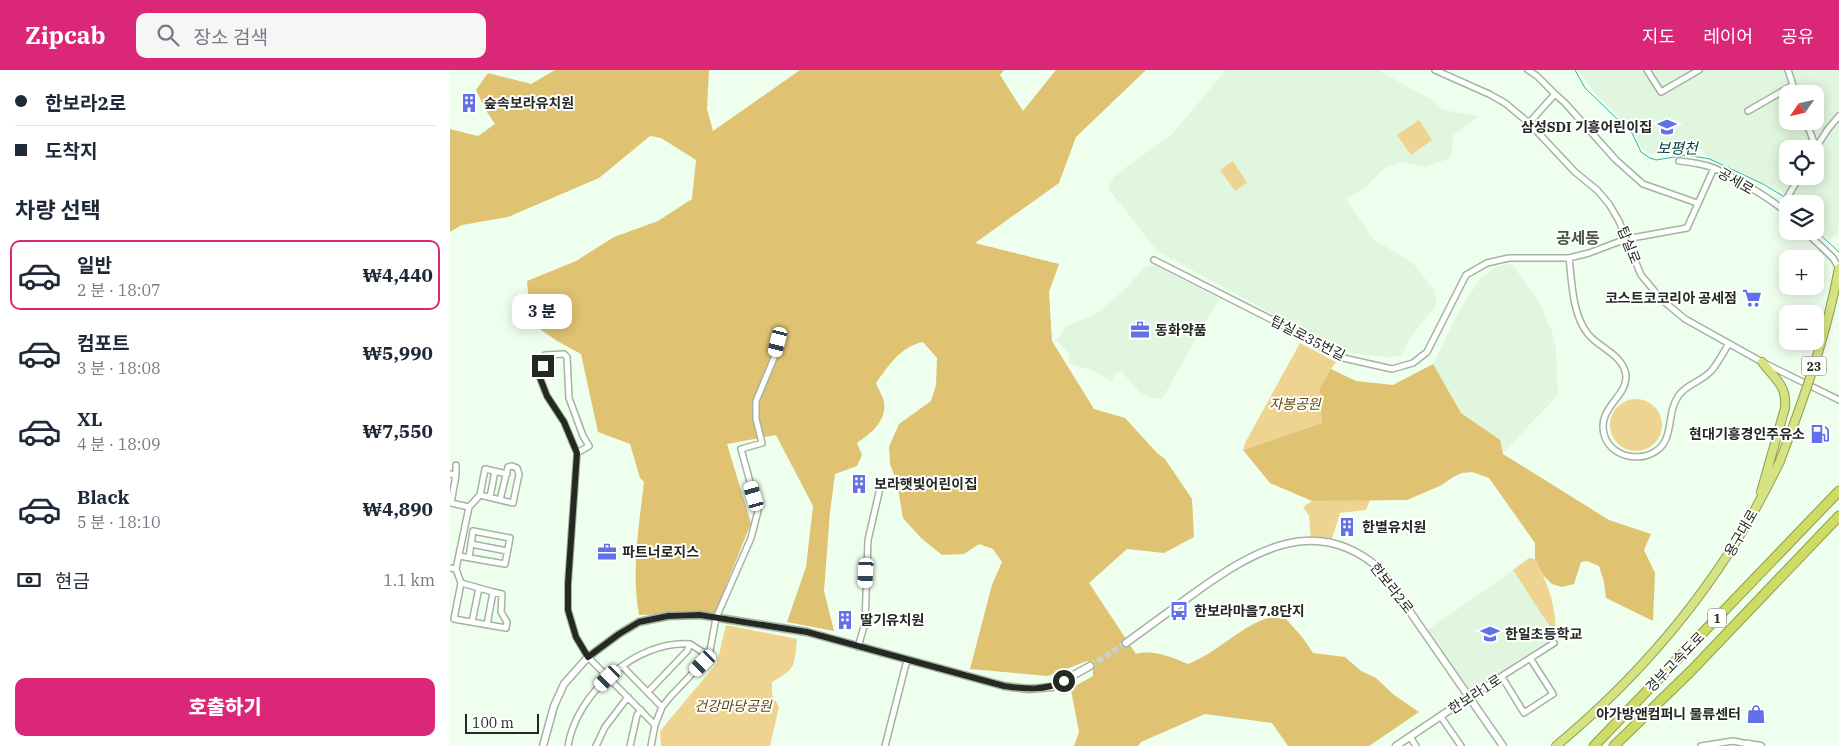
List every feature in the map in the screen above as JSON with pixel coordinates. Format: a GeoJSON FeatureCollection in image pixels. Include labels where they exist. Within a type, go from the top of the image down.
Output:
{"type":"FeatureCollection","features":[{"type":"Feature","properties":{"kind":"highway","name":"용구대로"},"geometry":{"type":"LineString","coordinates":[[1556,746],[1583,724],[1639,670],[1686,615],[1722,565],[1780,461],[1801,405],[1822,339],[1839,268]]}},
{"type":"Feature","properties":{"kind":"highway"},"geometry":{"type":"LineString","coordinates":[[1758,502],[1783,416],[1786,396],[1781,384],[1762,362]]}},
{"type":"Feature","properties":{"kind":"highway","name":"경부고속도로"},"geometry":{"type":"LineString","coordinates":[[1594,746],[1839,490]]}},
{"type":"Feature","properties":{"kind":"highway","name":"경부고속도로"},"geometry":{"type":"LineString","coordinates":[[1614,746],[1699,663],[1839,516]]}},
{"type":"Feature","properties":{"kind":"street","name":"탑실로"},"geometry":{"type":"LineString","coordinates":[[1435,70],[1490,94],[1505,103],[1529,123],[1609,204],[1619,221],[1641,275],[1662,300],[1685,320],[1728,345],[1839,400]]}},
{"type":"Feature","properties":{"kind":"street"},"geometry":{"type":"LineString","coordinates":[[1528,70],[1537,76],[1565,103],[1616,160],[1643,184],[1697,203],[1714,168]]}},
{"type":"Feature","properties":{"kind":"street"},"geometry":{"type":"LineString","coordinates":[[1647,70],[1661,92],[1699,70]]}},
{"type":"Feature","properties":{"kind":"street"},"geometry":{"type":"LineString","coordinates":[[1788,70],[1793,85]]}},
{"type":"Feature","properties":{"kind":"street"},"geometry":{"type":"LineString","coordinates":[[1748,111],[1779,93]]}},
{"type":"Feature","properties":{"kind":"street"},"geometry":{"type":"LineString","coordinates":[[1529,123],[1555,94]]}},
{"type":"Feature","properties":{"kind":"street"},"geometry":{"type":"LineString","coordinates":[[1820,140],[1839,116]]}},
{"type":"Feature","properties":{"kind":"street","name":"공세로"},"geometry":{"type":"LineString","coordinates":[[1679,161],[1714,168],[1779,207]]}},
{"type":"Feature","properties":{"kind":"street","name":"탑실로35번길"},"geometry":{"type":"LineString","coordinates":[[1154,260],[1294,331],[1339,357],[1392,369],[1413,363],[1427,352],[1466,275],[1487,263],[1509,258],[1569,258],[1598,250],[1626,239],[1687,228],[1697,203]]}},
{"type":"Feature","properties":{"kind":"street"},"geometry":{"type":"LineString","coordinates":[[1814,240],[1833,258],[1839,268]]}},
{"type":"Feature","properties":{"kind":"street"},"geometry":{"type":"LineString","coordinates":[[1569,258],[1578,314],[1581,321],[1588,334],[1616,357],[1623,367],[1626,376],[1624,385],[1606,411],[1603,424],[1604,435],[1612,448],[1621,455],[1632,458],[1648,455],[1660,448],[1666,438],[1672,408],[1679,395],[1690,385],[1712,372],[1728,345]]}},
{"type":"Feature","properties":{"kind":"street"},"geometry":{"type":"LineString","coordinates":[[650,746],[655,724],[662,707],[709,656],[716,618],[751,538],[758,511],[741,449],[762,443],[756,419],[756,401],[774,358],[778,342]]}},
{"type":"Feature","properties":{"kind":"street"},"geometry":{"type":"LineString","coordinates":[[577,453],[589,446],[569,398],[567,357],[564,354],[545,355],[540,378],[547,396],[564,422],[577,453],[568,584],[568,610],[576,637],[588,657],[655,724]]}},
{"type":"Feature","properties":{"kind":"street"},"geometry":{"type":"LineString","coordinates":[[456,465],[451,503],[470,506]]}},
{"type":"Feature","properties":{"kind":"street"},"geometry":{"type":"LineString","coordinates":[[480,495],[490,497],[500,500],[513,503],[519,474],[517,468],[508,467],[500,500]]}},
{"type":"Feature","properties":{"kind":"street"},"geometry":{"type":"LineString","coordinates":[[461,583],[502,594],[501,612],[507,622],[506,628],[454,619],[461,583],[453,568],[460,556],[470,506],[480,495],[485,469],[506,474]]}},
{"type":"Feature","properties":{"kind":"street"},"geometry":{"type":"LineString","coordinates":[[490,497],[495,471]]}},
{"type":"Feature","properties":{"kind":"street"},"geometry":{"type":"LineString","coordinates":[[450,474],[456,475]]}},
{"type":"Feature","properties":{"kind":"street"},"geometry":{"type":"LineString","coordinates":[[858,646],[864,623],[868,540],[880,488]]}},
{"type":"Feature","properties":{"kind":"street"},"geometry":{"type":"LineString","coordinates":[[460,556],[505,564],[510,538],[473,531],[469,557]]}},
{"type":"Feature","properties":{"kind":"street","name":"한보라2로"},"geometry":{"type":"LineString","coordinates":[[1126,643],[1222,573],[1251,556],[1269,548],[1290,543],[1311,540],[1330,542],[1350,548],[1367,557],[1381,570],[1504,746]]}},
{"type":"Feature","properties":{"kind":"street"},"geometry":{"type":"LineString","coordinates":[[471,544],[507,551]]}},
{"type":"Feature","properties":{"kind":"street"},"geometry":{"type":"LineString","coordinates":[[472,622],[478,588]]}},
{"type":"Feature","properties":{"kind":"street"},"geometry":{"type":"LineString","coordinates":[[486,625],[493,592]]}},
{"type":"Feature","properties":{"kind":"street"},"geometry":{"type":"LineString","coordinates":[[543,746],[554,706],[564,684],[588,657],[639,622],[668,616],[700,615],[807,632],[1004,686],[1029,689],[1052,688],[1090,666]]}},
{"type":"Feature","properties":{"kind":"street"},"geometry":{"type":"LineString","coordinates":[[568,746],[570,736],[581,710],[595,691],[622,666],[647,652],[679,643],[690,644],[709,656]]}},
{"type":"Feature","properties":{"kind":"street","name":"한보라1로"},"geometry":{"type":"LineString","coordinates":[[1396,746],[1554,643]]}},
{"type":"Feature","properties":{"kind":"street"},"geometry":{"type":"LineString","coordinates":[[648,692],[687,651],[690,644]]}},
{"type":"Feature","properties":{"kind":"street"},"geometry":{"type":"LineString","coordinates":[[1502,678],[1524,713],[1553,694],[1530,658]]}},
{"type":"Feature","properties":{"kind":"street"},"geometry":{"type":"LineString","coordinates":[[884,746],[907,660]]}},
{"type":"Feature","properties":{"kind":"street"},"geometry":{"type":"LineString","coordinates":[[622,666],[662,707]]}},
{"type":"Feature","properties":{"kind":"street"},"geometry":{"type":"LineString","coordinates":[[596,746],[605,727],[628,697]]}},
{"type":"Feature","properties":{"kind":"street"},"geometry":{"type":"LineString","coordinates":[[630,746],[637,715],[641,710]]}},
{"type":"Feature","properties":{"kind":"street"},"geometry":{"type":"LineString","coordinates":[[1441,716],[1458,745]]}},
{"type":"Feature","properties":{"kind":"street"},"geometry":{"type":"LineString","coordinates":[[1410,737],[1416,746]]}},
{"type":"Feature","properties":{"kind":"street"},"geometry":{"type":"LineString","coordinates":[[1701,746],[1734,741],[1761,746]]}},
{"type":"Feature","properties":{"kind":"shaded area"},"geometry":{"type":"Polygon","coordinates":[[[555,70],[709,70],[707,109],[713,131],[800,70],[1004,70],[1000,75],[1023,111],[1056,70],[1146,70],[1076,137],[1059,183],[975,243],[1059,264],[1049,292],[1052,341],[1094,409],[1125,418],[1157,453],[1165,459],[1192,499],[1194,537],[1164,553],[1127,549],[1089,583],[1136,654],[1156,653],[1188,664],[1208,654],[1255,623],[1267,618],[1285,618],[1303,638],[1313,653],[1345,657],[1361,671],[1376,678],[1394,695],[1419,712],[1369,746],[1288,746],[1272,723],[1205,714],[1141,742],[1138,746],[1074,746],[1079,732],[1071,690],[1093,676],[1093,664],[1087,661],[1048,676],[970,669],[992,585],[1002,562],[993,549],[979,544],[964,554],[942,555],[921,538],[903,518],[897,483],[890,464],[889,447],[899,424],[931,401],[936,385],[937,358],[923,342],[901,352],[876,383],[883,397],[883,415],[872,431],[857,443],[862,455],[857,466],[835,474],[824,591],[834,631],[787,622],[806,567],[813,506],[776,435],[727,444],[751,523],[715,613],[639,615],[636,565],[644,482],[640,478],[630,444],[598,432],[581,354],[557,341],[531,323],[527,281],[576,261],[614,237],[658,221],[692,199],[696,160],[661,138],[650,136],[599,178],[508,217],[462,225],[450,232],[450,129],[478,136],[495,124],[476,90],[488,73],[531,84],[555,70]]]}},
{"type":"Feature","properties":{"kind":"shaded area"},"geometry":{"type":"Polygon","coordinates":[[[1226,70],[1378,70],[1434,101],[1443,110],[1479,116],[1453,135],[1451,158],[1425,167],[1401,162],[1386,167],[1367,186],[1346,199],[1373,239],[1413,263],[1434,290],[1437,304],[1409,339],[1402,356],[1389,357],[1353,353],[1330,345],[1157,251],[1108,188],[1114,176],[1172,134],[1226,70]]]}},
{"type":"Feature","properties":{"kind":"shaded area"},"geometry":{"type":"Polygon","coordinates":[[[1578,70],[1839,70],[1839,226],[1837,235],[1829,240],[1824,235],[1824,195],[1786,195],[1706,156],[1702,149],[1693,148],[1687,151],[1681,148],[1660,154],[1648,153],[1642,149],[1632,130],[1596,94],[1578,70]]]}},
{"type":"Feature","properties":{"kind":"shaded area"},"geometry":{"type":"Polygon","coordinates":[[[1512,264],[1539,302],[1552,332],[1556,349],[1558,395],[1502,454],[1500,440],[1461,413],[1433,364],[1459,311],[1482,276],[1498,266],[1512,264]]]}},
{"type":"Feature","properties":{"kind":"shaded area"},"geometry":{"type":"Polygon","coordinates":[[[1154,265],[1219,299],[1162,399],[1152,398],[1139,392],[1121,371],[1115,373],[1112,382],[1090,369],[1074,366],[1069,362],[1070,355],[1056,340],[1067,326],[1095,315],[1124,290],[1145,267],[1154,265]]]}},
{"type":"Feature","properties":{"kind":"shaded area"},"geometry":{"type":"Polygon","coordinates":[[[1433,364],[1461,413],[1500,440],[1503,454],[1609,520],[1651,534],[1644,550],[1655,573],[1653,621],[1606,598],[1599,566],[1587,561],[1581,562],[1574,584],[1562,587],[1552,584],[1543,575],[1535,559],[1535,543],[1489,478],[1472,472],[1462,473],[1442,485],[1407,500],[1312,501],[1270,483],[1243,450],[1322,423],[1320,388],[1331,369],[1356,381],[1393,385],[1433,364]]]}},
{"type":"Feature","properties":{"kind":"shaded area","name":"한일초등학교"},"geometry":{"type":"Polygon","coordinates":[[[1513,570],[1556,636],[1554,643],[1469,697],[1425,632],[1513,570]]]}},
{"type":"Feature","properties":{"kind":"green space"},"geometry":{"type":"Polygon","coordinates":[[[1419,120],[1432,140],[1411,155],[1397,135],[1419,120]]]}},
{"type":"Feature","properties":{"kind":"green space"},"geometry":{"type":"Polygon","coordinates":[[[1233,161],[1247,183],[1235,191],[1220,170],[1233,161]]]}},
{"type":"Feature","properties":{"kind":"green space","name":"자봉공원"},"geometry":{"type":"Polygon","coordinates":[[[1300,343],[1336,362],[1331,369],[1322,423],[1243,450],[1245,443],[1300,343]]]}},
{"type":"Feature","properties":{"kind":"green space"},"geometry":{"type":"Polygon","coordinates":[[[1631,399],[1641,399],[1655,406],[1662,420],[1662,430],[1655,444],[1641,451],[1631,451],[1621,447],[1614,440],[1610,430],[1610,420],[1614,410],[1621,403],[1631,399]]]}},
{"type":"Feature","properties":{"kind":"green space"},"geometry":{"type":"Polygon","coordinates":[[[1370,500],[1366,510],[1340,513],[1331,542],[1311,540],[1309,516],[1303,507],[1312,501],[1370,500]]]}},
{"type":"Feature","properties":{"kind":"green space"},"geometry":{"type":"Polygon","coordinates":[[[1529,558],[1535,559],[1548,587],[1555,615],[1556,636],[1513,570],[1529,558]]]}},
{"type":"Feature","properties":{"kind":"green space","name":"건강마당공원"},"geometry":{"type":"Polygon","coordinates":[[[726,625],[797,639],[793,665],[786,673],[772,682],[772,694],[779,707],[770,746],[661,746],[660,731],[717,663],[726,625]]]}},
{"type":"Feature","properties":{"kind":"waterway","name":"보평천"},"geometry":{"type":"LineString","coordinates":[[1575,70],[1585,88],[1632,133],[1641,152],[1650,158],[1656,160],[1686,155],[1710,159],[1763,184],[1781,195]]}},
{"type":"Feature","properties":{"kind":"waterway","name":"보평천"},"geometry":{"type":"LineString","coordinates":[[1824,238],[1839,252]]}},
{"type":"Feature","properties":{"kind":"tunnel"},"geometry":{"type":"LineString","coordinates":[[1090,666],[1126,643]]}},
{"type":"Feature","properties":{"kind":"place","name":"숲속보라유치원"},"geometry":{"type":"Point","coordinates":[469,103]}},
{"type":"Feature","properties":{"kind":"place","name":"삼성SDI 기흥어린이집"},"geometry":{"type":"Point","coordinates":[1667,127]}},
{"type":"Feature","properties":{"kind":"place","name":"코스트코코리아 공세점"},"geometry":{"type":"Point","coordinates":[1752,298]}},
{"type":"Feature","properties":{"kind":"place","name":"동화약품"},"geometry":{"type":"Point","coordinates":[1140,330]}},
{"type":"Feature","properties":{"kind":"place","name":"현대기흥경인주유소"},"geometry":{"type":"Point","coordinates":[1820,434]}},
{"type":"Feature","properties":{"kind":"place","name":"보라햇빛어린이집"},"geometry":{"type":"Point","coordinates":[859,484]}},
{"type":"Feature","properties":{"kind":"place","name":"한별유치원"},"geometry":{"type":"Point","coordinates":[1347,527]}},
{"type":"Feature","properties":{"kind":"place","name":"파트너로지스"},"geometry":{"type":"Point","coordinates":[607,552]}},
{"type":"Feature","properties":{"kind":"place","name":"한보라마을7.8단지"},"geometry":{"type":"Point","coordinates":[1179,611]}},
{"type":"Feature","properties":{"kind":"place","name":"딸기유치원"},"geometry":{"type":"Point","coordinates":[845,620]}},
{"type":"Feature","properties":{"kind":"place","name":"한일초등학교"},"geometry":{"type":"Point","coordinates":[1490,634]}},
{"type":"Feature","properties":{"kind":"place","name":"아가방앤컴퍼니 물류센터"},"geometry":{"type":"Point","coordinates":[1756,714]}},
{"type":"Feature","properties":{"kind":"district","name":"공세동"},"geometry":{"type":"Point","coordinates":[1578,238]}},
{"type":"Feature","properties":{"kind":"route"},"geometry":{"type":"LineString","coordinates":[[543,366],[540,378],[547,396],[556,407],[564,422],[577,453],[568,610],[576,637],[588,657],[639,622],[668,616],[700,615],[807,632],[1004,686],[1029,689],[1052,688],[1064,681]]}}]}
